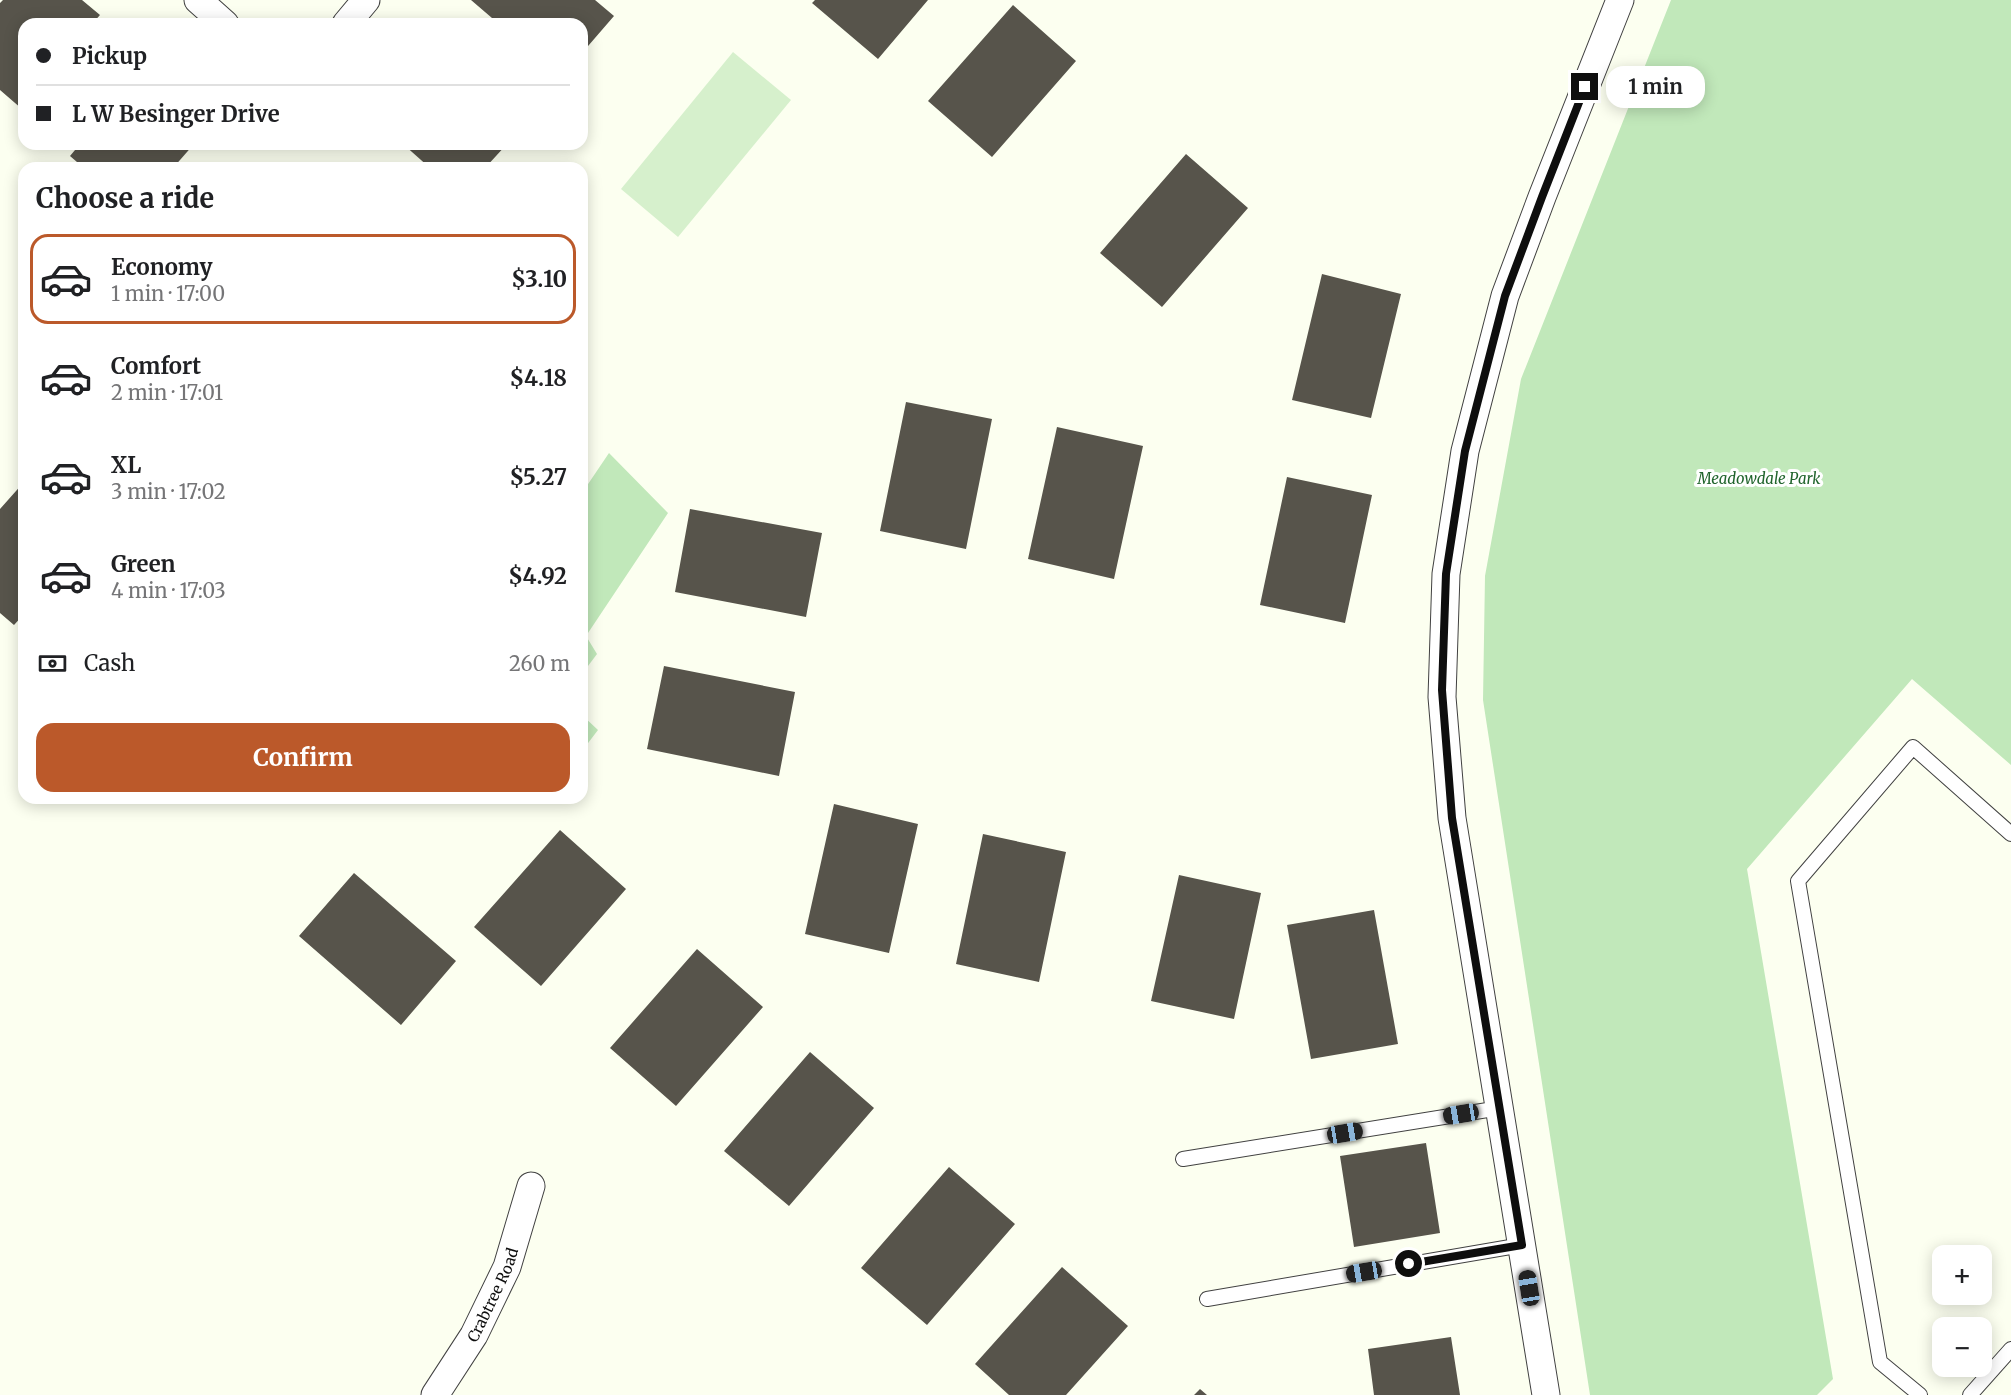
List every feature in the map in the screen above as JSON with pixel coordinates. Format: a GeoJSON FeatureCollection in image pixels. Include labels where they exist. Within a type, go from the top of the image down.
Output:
{"type":"FeatureCollection","features":[{"type":"Feature","properties":{"kind":"street"},"geometry":{"type":"LineString","coordinates":[[198,0],[218,18]]}},
{"type":"Feature","properties":{"kind":"street"},"geometry":{"type":"LineString","coordinates":[[351,18],[366,0]]}},
{"type":"Feature","properties":{"kind":"street"},"geometry":{"type":"LineString","coordinates":[[1546,1395],[1452,818],[1442,690],[1446,574],[1465,451],[1505,296],[1620,0]]}},
{"type":"Feature","properties":{"kind":"street","name":"Crabtree Road"},"geometry":{"type":"LineString","coordinates":[[435,1395],[474,1335],[507,1267],[531,1186]]}},
{"type":"Feature","properties":{"kind":"lane"},"geometry":{"type":"LineString","coordinates":[[1920,1395],[1880,1362],[1798,881],[1913,747],[2011,834]]}},
{"type":"Feature","properties":{"kind":"lane"},"geometry":{"type":"LineString","coordinates":[[1183,1159],[1500,1108]]}},
{"type":"Feature","properties":{"kind":"lane"},"geometry":{"type":"LineString","coordinates":[[1207,1299],[1522,1245]]}},
{"type":"Feature","properties":{"kind":"lane"},"geometry":{"type":"LineString","coordinates":[[1970,1395],[2011,1349]]}},
{"type":"Feature","properties":{"kind":"green space","name":"Meadowdale Park"},"geometry":{"type":"Polygon","coordinates":[[[1671,0],[2011,0],[2011,765],[1912,679],[1747,869],[1833,1379],[1817,1395],[1590,1395],[1483,700],[1485,576],[1521,379],[1671,0]]]}},
{"type":"Feature","properties":{"kind":"green space"},"geometry":{"type":"Polygon","coordinates":[[[733,52],[791,100],[678,237],[621,189],[733,52]]]}},
{"type":"Feature","properties":{"kind":"green space"},"geometry":{"type":"Polygon","coordinates":[[[609,453],[668,513],[588,633],[588,484],[609,453]]]}},
{"type":"Feature","properties":{"kind":"green space"},"geometry":{"type":"Polygon","coordinates":[[[588,639],[597,654],[588,666],[588,639]]]}},
{"type":"Feature","properties":{"kind":"green space"},"geometry":{"type":"Polygon","coordinates":[[[588,721],[598,730],[588,743],[588,721]]]}},
{"type":"Feature","properties":{"kind":"building"},"geometry":{"type":"Polygon","coordinates":[[[3,0],[82,0],[100,15],[97,18],[18,18],[18,106],[0,90],[0,3],[3,0]]]}},
{"type":"Feature","properties":{"kind":"building"},"geometry":{"type":"Polygon","coordinates":[[[471,0],[595,0],[614,16],[588,46],[588,18],[492,18],[471,0]]]}},
{"type":"Feature","properties":{"kind":"building"},"geometry":{"type":"Polygon","coordinates":[[[815,0],[928,0],[878,59],[812,3],[815,0]]]}},
{"type":"Feature","properties":{"kind":"building"},"geometry":{"type":"Polygon","coordinates":[[[1013,5],[1076,61],[992,157],[928,101],[1013,5]]]}},
{"type":"Feature","properties":{"kind":"building"},"geometry":{"type":"Polygon","coordinates":[[[75,150],[189,150],[178,162],[77,162],[70,156],[75,150]]]}},
{"type":"Feature","properties":{"kind":"building"},"geometry":{"type":"Polygon","coordinates":[[[410,150],[502,150],[490,162],[423,162],[410,150]]]}},
{"type":"Feature","properties":{"kind":"building"},"geometry":{"type":"Polygon","coordinates":[[[1186,154],[1248,208],[1162,307],[1100,253],[1186,154]]]}},
{"type":"Feature","properties":{"kind":"building"},"geometry":{"type":"Polygon","coordinates":[[[1322,274],[1401,294],[1371,418],[1292,400],[1322,274]]]}},
{"type":"Feature","properties":{"kind":"building"},"geometry":{"type":"Polygon","coordinates":[[[906,402],[992,419],[966,549],[880,531],[906,402]]]}},
{"type":"Feature","properties":{"kind":"building"},"geometry":{"type":"Polygon","coordinates":[[[1057,427],[1143,446],[1114,579],[1028,559],[1057,427]]]}},
{"type":"Feature","properties":{"kind":"building"},"geometry":{"type":"Polygon","coordinates":[[[1287,477],[1372,495],[1345,623],[1260,605],[1287,477]]]}},
{"type":"Feature","properties":{"kind":"building"},"geometry":{"type":"Polygon","coordinates":[[[18,489],[18,621],[14,625],[0,613],[0,509],[18,489]]]}},
{"type":"Feature","properties":{"kind":"building"},"geometry":{"type":"Polygon","coordinates":[[[690,509],[822,533],[806,617],[675,592],[690,509]]]}},
{"type":"Feature","properties":{"kind":"building"},"geometry":{"type":"Polygon","coordinates":[[[664,666],[795,692],[779,776],[647,749],[664,666]]]}},
{"type":"Feature","properties":{"kind":"building"},"geometry":{"type":"Polygon","coordinates":[[[834,804],[918,824],[889,953],[805,934],[834,804]]]}},
{"type":"Feature","properties":{"kind":"building"},"geometry":{"type":"Polygon","coordinates":[[[560,830],[626,889],[541,986],[474,927],[560,830]]]}},
{"type":"Feature","properties":{"kind":"building"},"geometry":{"type":"Polygon","coordinates":[[[983,834],[1066,852],[1039,982],[956,964],[983,834]]]}},
{"type":"Feature","properties":{"kind":"building"},"geometry":{"type":"Polygon","coordinates":[[[354,873],[456,961],[401,1025],[299,936],[354,873]]]}},
{"type":"Feature","properties":{"kind":"building"},"geometry":{"type":"Polygon","coordinates":[[[1179,875],[1261,893],[1234,1019],[1151,1001],[1179,875]]]}},
{"type":"Feature","properties":{"kind":"building"},"geometry":{"type":"Polygon","coordinates":[[[1374,910],[1398,1044],[1311,1059],[1287,925],[1374,910]]]}},
{"type":"Feature","properties":{"kind":"building"},"geometry":{"type":"Polygon","coordinates":[[[697,949],[763,1007],[676,1106],[610,1048],[697,949]]]}},
{"type":"Feature","properties":{"kind":"building"},"geometry":{"type":"Polygon","coordinates":[[[810,1052],[874,1108],[789,1206],[724,1151],[810,1052]]]}},
{"type":"Feature","properties":{"kind":"building"},"geometry":{"type":"Polygon","coordinates":[[[1426,1143],[1440,1233],[1354,1247],[1340,1156],[1426,1143]]]}},
{"type":"Feature","properties":{"kind":"building"},"geometry":{"type":"Polygon","coordinates":[[[949,1167],[1015,1224],[927,1325],[861,1268],[949,1167]]]}},
{"type":"Feature","properties":{"kind":"building"},"geometry":{"type":"Polygon","coordinates":[[[1062,1267],[1128,1326],[1066,1395],[1009,1395],[975,1364],[1062,1267]]]}},
{"type":"Feature","properties":{"kind":"building"},"geometry":{"type":"Polygon","coordinates":[[[1451,1337],[1460,1395],[1374,1395],[1368,1349],[1451,1337]]]}},
{"type":"Feature","properties":{"kind":"building"},"geometry":{"type":"Polygon","coordinates":[[[1200,1389],[1207,1395],[1194,1395],[1200,1389]]]}},
{"type":"Feature","properties":{"kind":"route"},"geometry":{"type":"LineString","coordinates":[[1409,1264],[1522,1245],[1452,818],[1442,690],[1446,574],[1465,451],[1505,296],[1585,87]]}}]}
